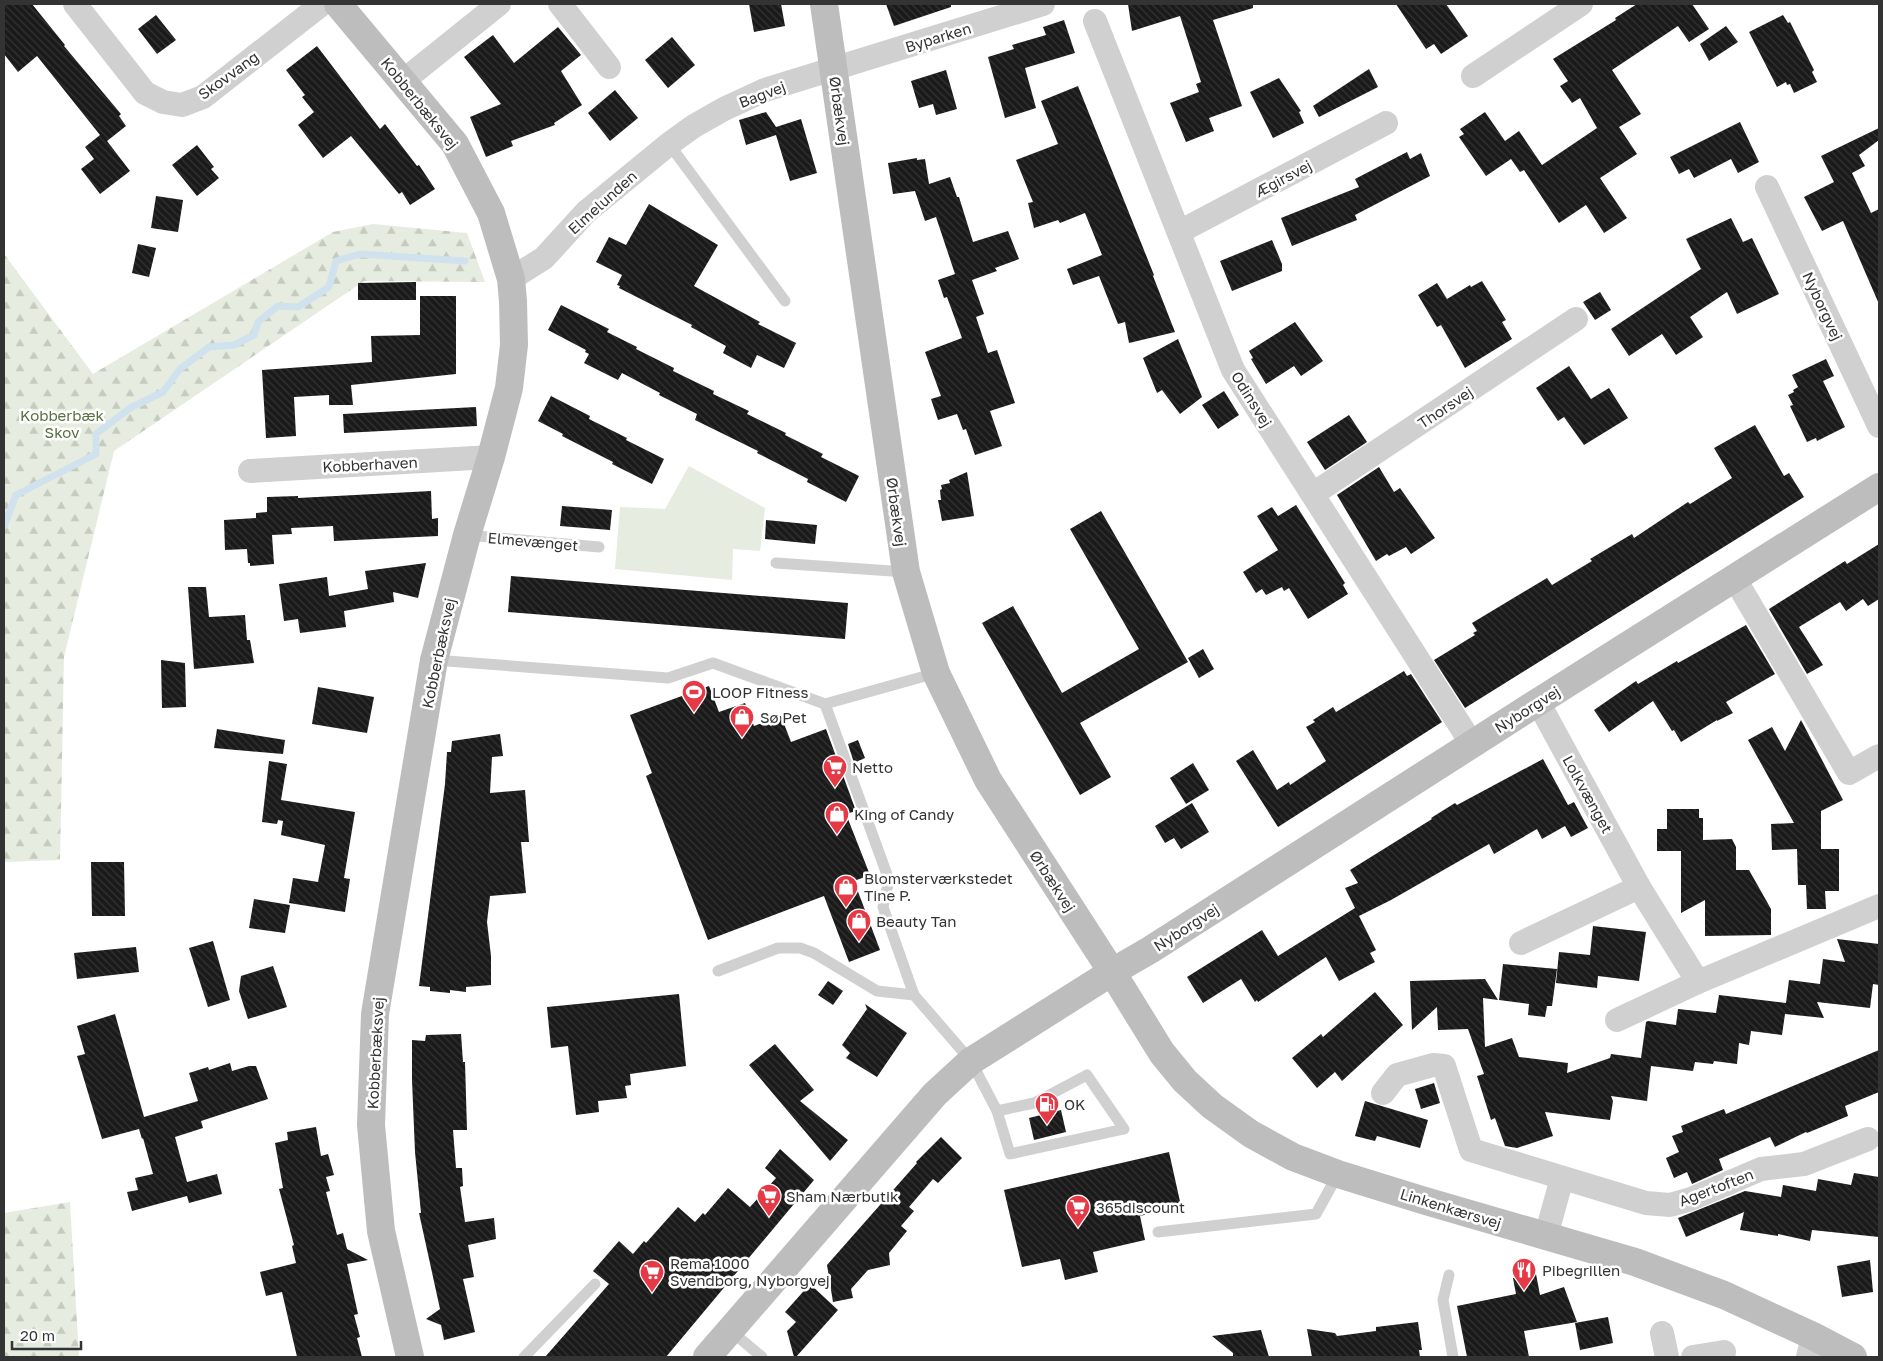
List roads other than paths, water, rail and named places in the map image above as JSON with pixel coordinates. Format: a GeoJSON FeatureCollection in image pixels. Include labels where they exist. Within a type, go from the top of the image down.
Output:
{"type":"FeatureCollection","features":[{"type":"Feature","properties":{"kind":"street","name":"Skovvang"},"geometry":{"type":"LineString","coordinates":[[75,4],[145,93],[163,102],[182,104],[203,97],[322,4]]}},
{"type":"Feature","properties":{"kind":"street","name":"Kobberbæksvej"},"geometry":{"type":"LineString","coordinates":[[338,4],[455,144],[491,213],[511,279],[514,345],[509,388],[434,660],[376,1004],[371,1125],[380,1231],[410,1357]]}},
{"type":"Feature","properties":{"kind":"street"},"geometry":{"type":"LineString","coordinates":[[403,81],[499,4]]}},
{"type":"Feature","properties":{"kind":"street"},"geometry":{"type":"LineString","coordinates":[[560,4],[609,66]]}},
{"type":"Feature","properties":{"kind":"street","name":"Ørbækvej"},"geometry":{"type":"LineString","coordinates":[[824,4],[906,572],[936,673],[988,780],[1112,972]]}},
{"type":"Feature","properties":{"kind":"street","name":"Byparken"},"geometry":{"type":"LineString","coordinates":[[834,70],[1043,4]]}},
{"type":"Feature","properties":{"kind":"street"},"geometry":{"type":"LineString","coordinates":[[1473,76],[1581,4]]}},
{"type":"Feature","properties":{"kind":"street","name":"Odinsvej"},"geometry":{"type":"LineString","coordinates":[[1095,20],[1233,370],[1472,744]]}},
{"type":"Feature","properties":{"kind":"street","name":"Bagvej"},"geometry":{"type":"LineString","coordinates":[[694,126],[724,109],[766,90],[834,70]]}},
{"type":"Feature","properties":{"kind":"street","name":"Ægirsvej"},"geometry":{"type":"LineString","coordinates":[[1179,232],[1386,123]]}},
{"type":"Feature","properties":{"kind":"street","name":"Elmelunden"},"geometry":{"type":"LineString","coordinates":[[511,279],[544,258],[586,212],[694,126]]}},
{"type":"Feature","properties":{"kind":"street","name":"Nyborgvej"},"geometry":{"type":"LineString","coordinates":[[1767,187],[1879,426]]}},
{"type":"Feature","properties":{"kind":"street","name":"Thorsvej"},"geometry":{"type":"LineString","coordinates":[[1313,494],[1576,319]]}},
{"type":"Feature","properties":{"kind":"street","name":"Kobberhaven"},"geometry":{"type":"LineString","coordinates":[[250,471],[491,457]]}},
{"type":"Feature","properties":{"kind":"street","name":"Nyborgvej"},"geometry":{"type":"LineString","coordinates":[[708,1357],[935,1094],[971,1061],[1150,950],[1879,487]]}},
{"type":"Feature","properties":{"kind":"street"},"geometry":{"type":"LineString","coordinates":[[1735,579],[1849,773],[1879,756]]}},
{"type":"Feature","properties":{"kind":"street","name":"Lolkvænget"},"geometry":{"type":"LineString","coordinates":[[1538,702],[1639,887],[1698,982]]}},
{"type":"Feature","properties":{"kind":"street"},"geometry":{"type":"LineString","coordinates":[[1521,943],[1639,887]]}},
{"type":"Feature","properties":{"kind":"street"},"geometry":{"type":"LineString","coordinates":[[1617,1020],[1698,982],[1879,906]]}},
{"type":"Feature","properties":{"kind":"street","name":"Linkenkærsvej"},"geometry":{"type":"LineString","coordinates":[[1112,972],[1162,1053],[1185,1081],[1212,1106],[1250,1134],[1293,1157],[1338,1174],[1635,1262],[1724,1296],[1811,1346],[1853,1357]]}},
{"type":"Feature","properties":{"kind":"street","name":"Agertoften"},"geometry":{"type":"LineString","coordinates":[[1383,1093],[1397,1075],[1432,1065],[1444,1066],[1471,1150],[1646,1203],[1670,1204],[1691,1199],[1761,1169],[1804,1164],[1868,1139]]}},
{"type":"Feature","properties":{"kind":"street"},"geometry":{"type":"LineString","coordinates":[[1546,1236],[1562,1178]]}},
{"type":"Feature","properties":{"kind":"street"},"geometry":{"type":"LineString","coordinates":[[1662,1333],[1667,1357]]}},
{"type":"Feature","properties":{"kind":"street"},"geometry":{"type":"LineString","coordinates":[[1693,1357],[1724,1352]]}},
{"type":"Feature","properties":{"kind":"lane"},"geometry":{"type":"LineString","coordinates":[[669,144],[785,300]]}},
{"type":"Feature","properties":{"kind":"lane","name":"Elmevænget"},"geometry":{"type":"LineString","coordinates":[[467,535],[599,547]]}},
{"type":"Feature","properties":{"kind":"lane"},"geometry":{"type":"LineString","coordinates":[[776,563],[906,572]]}},
{"type":"Feature","properties":{"kind":"lane"},"geometry":{"type":"LineString","coordinates":[[434,660],[668,678],[713,663],[825,704],[936,673]]}},
{"type":"Feature","properties":{"kind":"lane"},"geometry":{"type":"LineString","coordinates":[[825,704],[889,880],[882,906],[914,995],[971,1061],[997,1111],[1010,1154],[1124,1129],[1088,1074],[1034,1102],[997,1111]]}},
{"type":"Feature","properties":{"kind":"lane"},"geometry":{"type":"LineString","coordinates":[[718,971],[778,948],[800,948],[814,953],[878,990],[914,995]]}},
{"type":"Feature","properties":{"kind":"lane"},"geometry":{"type":"LineString","coordinates":[[1158,1232],[1316,1214],[1338,1174]]}},
{"type":"Feature","properties":{"kind":"lane"},"geometry":{"type":"LineString","coordinates":[[1449,1275],[1443,1300],[1453,1357]]}},
{"type":"Feature","properties":{"kind":"lane"},"geometry":{"type":"LineString","coordinates":[[524,1357],[595,1284]]}},
{"type":"Feature","properties":{"kind":"lane"},"geometry":{"type":"LineString","coordinates":[[731,1331],[762,1357]]}},
{"type":"Feature","properties":{"kind":"waterway"},"geometry":{"type":"LineString","coordinates":[[4,526],[16,495],[96,454],[96,434],[130,408],[163,392],[180,369],[209,347],[234,345],[254,335],[258,322],[278,306],[298,307],[329,287],[336,261],[360,254],[465,261]]}},
{"type":"Feature","properties":{"kind":"place","name":"LOOP Fitness"},"geometry":{"type":"Point","coordinates":[694,713]}},
{"type":"Feature","properties":{"kind":"place","name":"Sø Pet"},"geometry":{"type":"Point","coordinates":[742,738]}},
{"type":"Feature","properties":{"kind":"place","name":"Netto"},"geometry":{"type":"Point","coordinates":[835,788]}},
{"type":"Feature","properties":{"kind":"place","name":"King of Candy"},"geometry":{"type":"Point","coordinates":[837,835]}},
{"type":"Feature","properties":{"kind":"place","name":"Blomsterværkstedet Tine P."},"geometry":{"type":"Point","coordinates":[846,908]}},
{"type":"Feature","properties":{"kind":"place","name":"Beauty Tan"},"geometry":{"type":"Point","coordinates":[859,942]}},
{"type":"Feature","properties":{"kind":"place","name":"OK"},"geometry":{"type":"Point","coordinates":[1047,1125]}},
{"type":"Feature","properties":{"kind":"place","name":"Sham Nærbutik"},"geometry":{"type":"Point","coordinates":[769,1217]}},
{"type":"Feature","properties":{"kind":"place","name":"365discount"},"geometry":{"type":"Point","coordinates":[1078,1228]}},
{"type":"Feature","properties":{"kind":"place","name":"Pibegrillen"},"geometry":{"type":"Point","coordinates":[1524,1291]}},
{"type":"Feature","properties":{"kind":"place","name":"Rema 1000 Svendborg, Nyborgvej"},"geometry":{"type":"Point","coordinates":[652,1293]}},
{"type":"Feature","properties":{"kind":"park label","name":"Kobberbæk Skov"},"geometry":{"type":"Point","coordinates":[62,424]}}]}
